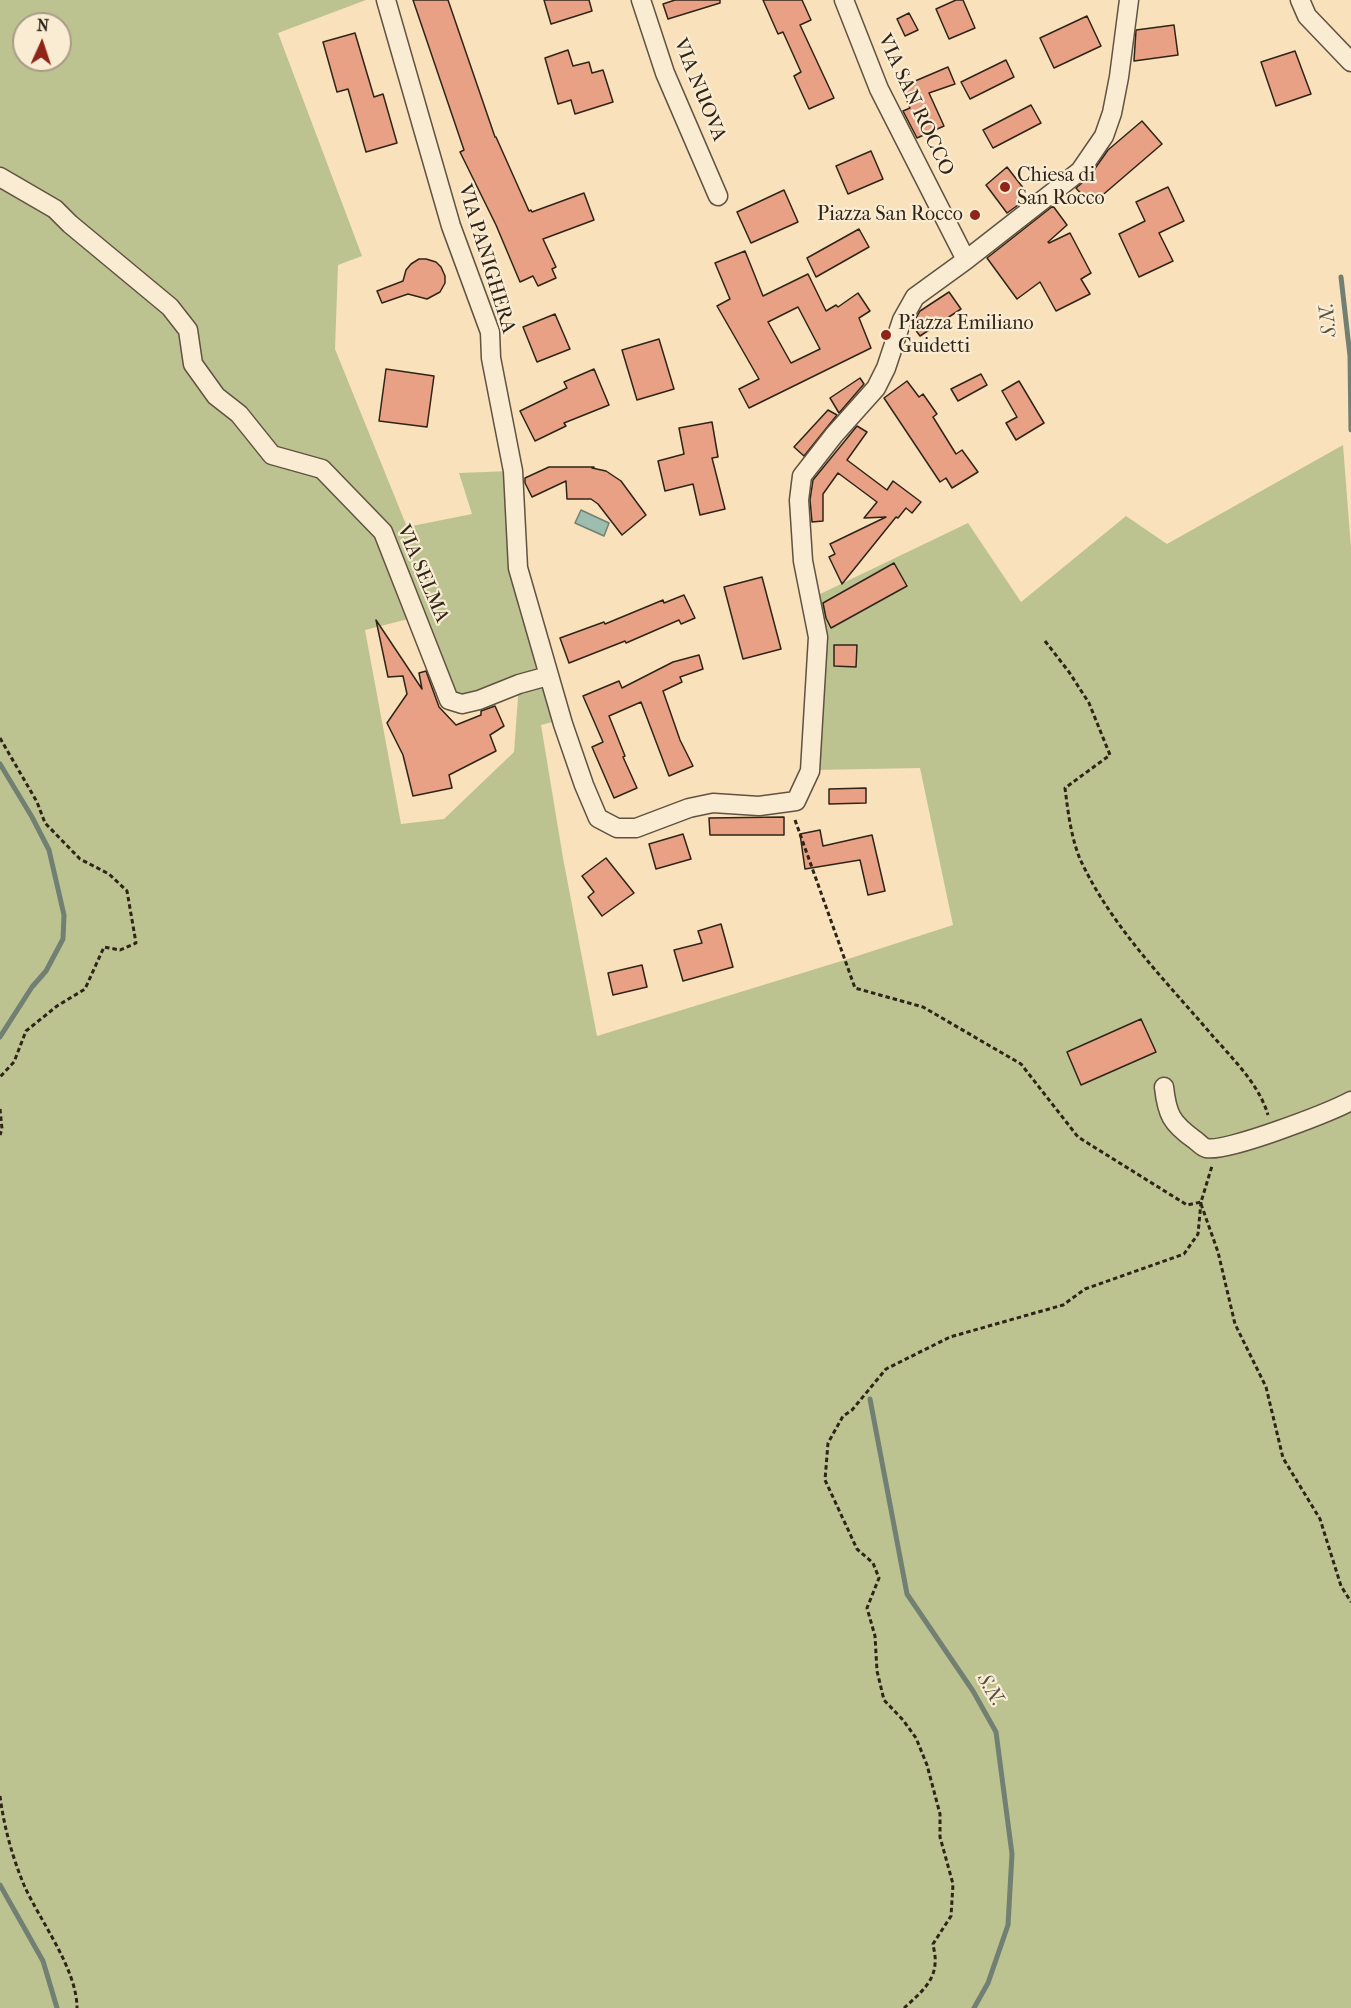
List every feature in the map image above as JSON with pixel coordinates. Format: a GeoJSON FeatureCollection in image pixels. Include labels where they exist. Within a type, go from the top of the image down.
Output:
{"type":"FeatureCollection","features":[{"type":"Feature","properties":{"kind":"street","name":"VIA PANIGHERA"},"geometry":{"type":"LineString","coordinates":[[386,0],[451,225],[490,332],[491,358],[513,471],[518,568],[548,676],[580,775],[598,818],[617,828],[636,828],[689,808],[713,803],[759,806],[789,802]]}},
{"type":"Feature","properties":{"kind":"street","name":"VIA NUOVA"},"geometry":{"type":"LineString","coordinates":[[641,0],[665,73],[718,196]]}},
{"type":"Feature","properties":{"kind":"street","name":"VIA SAN ROCCO"},"geometry":{"type":"LineString","coordinates":[[844,0],[879,89],[966,260]]}},
{"type":"Feature","properties":{"kind":"street"},"geometry":{"type":"LineString","coordinates":[[789,802],[796,801],[810,771],[817,673],[818,637],[803,561],[799,500],[802,476],[834,435],[876,388],[886,368],[902,320],[915,297],[1080,171],[1104,136],[1112,113],[1129,0]]}},
{"type":"Feature","properties":{"kind":"street"},"geometry":{"type":"LineString","coordinates":[[1300,0],[1307,16],[1351,62]]}},
{"type":"Feature","properties":{"kind":"street","name":"VIA SELMA"},"geometry":{"type":"LineString","coordinates":[[0,177],[55,209],[170,307],[188,330],[194,364],[216,396],[239,414],[272,454],[322,469],[383,532],[449,700],[462,704],[479,700],[519,684],[548,676]]}},
{"type":"Feature","properties":{"kind":"street"},"geometry":{"type":"LineString","coordinates":[[1164,1087],[1167,1109],[1179,1129],[1205,1148],[1219,1148],[1273,1132],[1336,1109],[1351,1101]]}},
{"type":"Feature","properties":{"kind":"path"},"geometry":{"type":"LineString","coordinates":[[1045,641],[1089,703],[1110,755],[1065,788],[1071,830],[1080,859],[1116,923],[1230,1056],[1263,1100],[1273,1132]]}},
{"type":"Feature","properties":{"kind":"path"},"geometry":{"type":"LineString","coordinates":[[0,738],[37,802],[45,823],[80,859],[109,874],[127,891],[136,943],[120,950],[104,947],[85,989],[57,1005],[26,1031],[14,1062],[0,1077]]}},
{"type":"Feature","properties":{"kind":"path"},"geometry":{"type":"LineString","coordinates":[[789,802],[855,987],[922,1007],[1021,1064],[1078,1137],[1187,1205],[1201,1202]]}},
{"type":"Feature","properties":{"kind":"path"},"geometry":{"type":"LineString","coordinates":[[0,1109],[2,1129],[0,1135]]}},
{"type":"Feature","properties":{"kind":"path"},"geometry":{"type":"LineString","coordinates":[[904,2008],[921,1993],[931,1980],[936,1964],[933,1944],[951,1916],[953,1884],[939,1837],[940,1814],[927,1765],[916,1738],[884,1700],[877,1671],[875,1636],[867,1608],[879,1578],[873,1563],[857,1549],[825,1480],[828,1443],[843,1416],[852,1410],[886,1369],[950,1337],[1063,1305],[1085,1289],[1184,1254],[1198,1234],[1201,1202],[1219,1148]]}},
{"type":"Feature","properties":{"kind":"path"},"geometry":{"type":"LineString","coordinates":[[1201,1202],[1218,1252],[1235,1324],[1266,1387],[1283,1458],[1320,1519],[1341,1586],[1351,1602]]}},
{"type":"Feature","properties":{"kind":"path"},"geometry":{"type":"LineString","coordinates":[[0,1796],[8,1841],[25,1886],[57,1945],[77,1996],[77,2008]]}},
{"type":"Feature","properties":{"kind":"green space"},"geometry":{"type":"Polygon","coordinates":[[[0,0],[366,0],[278,33],[362,256],[338,265],[335,349],[407,527],[472,514],[459,473],[512,471],[516,567],[560,720],[541,725],[563,858],[597,1036],[953,925],[920,768],[814,770],[818,595],[968,523],[1021,602],[1126,516],[1167,544],[1343,445],[1351,548],[1351,2008],[0,2008],[0,0]],[[416,617],[365,630],[401,824],[444,819],[514,752],[519,684],[462,704],[416,617]]]}},
{"type":"Feature","properties":{"kind":"shaded area"},"geometry":{"type":"Polygon","coordinates":[[[581,510],[609,523],[604,536],[575,523],[581,510]]]}},
{"type":"Feature","properties":{"kind":"building"},"geometry":{"type":"Polygon","coordinates":[[[413,0],[448,0],[495,137],[529,211],[532,212],[584,193],[594,220],[543,239],[556,267],[552,269],[556,278],[538,286],[533,276],[520,282],[496,225],[460,152],[464,150],[413,0]]]}},
{"type":"Feature","properties":{"kind":"building"},"geometry":{"type":"Polygon","coordinates":[[[544,0],[589,0],[592,11],[551,24],[544,0]]]}},
{"type":"Feature","properties":{"kind":"building"},"geometry":{"type":"Polygon","coordinates":[[[675,0],[720,0],[720,3],[668,19],[663,4],[675,0]]]}},
{"type":"Feature","properties":{"kind":"building"},"geometry":{"type":"Polygon","coordinates":[[[763,0],[802,0],[811,20],[800,25],[834,98],[809,109],[794,76],[801,72],[783,32],[778,34],[763,0]]]}},
{"type":"Feature","properties":{"kind":"building"},"geometry":{"type":"Polygon","coordinates":[[[956,0],[963,0],[975,28],[949,39],[936,9],[956,0]]]}},
{"type":"Feature","properties":{"kind":"building"},"geometry":{"type":"Polygon","coordinates":[[[909,13],[918,30],[905,36],[897,19],[909,13]]]}},
{"type":"Feature","properties":{"kind":"building"},"geometry":{"type":"Polygon","coordinates":[[[1087,16],[1101,46],[1054,68],[1040,38],[1087,16]]]}},
{"type":"Feature","properties":{"kind":"building"},"geometry":{"type":"Polygon","coordinates":[[[1174,25],[1178,55],[1134,61],[1136,30],[1174,25]]]}},
{"type":"Feature","properties":{"kind":"building"},"geometry":{"type":"Polygon","coordinates":[[[355,33],[374,97],[383,94],[397,143],[366,152],[348,89],[337,92],[323,42],[355,33]]]}},
{"type":"Feature","properties":{"kind":"building"},"geometry":{"type":"Polygon","coordinates":[[[568,50],[573,66],[589,62],[592,73],[603,70],[613,102],[575,114],[571,100],[558,104],[545,58],[568,50]]]}},
{"type":"Feature","properties":{"kind":"building"},"geometry":{"type":"Polygon","coordinates":[[[1295,51],[1311,94],[1276,106],[1261,62],[1295,51]]]}},
{"type":"Feature","properties":{"kind":"building"},"geometry":{"type":"Polygon","coordinates":[[[1006,60],[1014,77],[970,99],[961,82],[1006,60]]]}},
{"type":"Feature","properties":{"kind":"building"},"geometry":{"type":"Polygon","coordinates":[[[948,67],[955,84],[929,93],[944,126],[917,138],[903,111],[910,108],[901,87],[948,67]]]}},
{"type":"Feature","properties":{"kind":"building"},"geometry":{"type":"Polygon","coordinates":[[[1031,105],[1041,123],[993,148],[983,130],[1031,105]]]}},
{"type":"Feature","properties":{"kind":"building"},"geometry":{"type":"Polygon","coordinates":[[[1142,121],[1162,144],[1091,205],[1076,188],[1089,177],[1108,150],[1142,121]]]}},
{"type":"Feature","properties":{"kind":"building"},"geometry":{"type":"Polygon","coordinates":[[[871,151],[883,179],[848,194],[836,166],[871,151]]]}},
{"type":"Feature","properties":{"kind":"building","name":"Chiesa di San Rocco"},"geometry":{"type":"Polygon","coordinates":[[[1007,167],[1024,189],[1019,192],[1025,200],[1007,213],[986,185],[1007,167]]]}},
{"type":"Feature","properties":{"kind":"building"},"geometry":{"type":"Polygon","coordinates":[[[1168,187],[1184,221],[1159,233],[1173,261],[1139,277],[1119,234],[1145,221],[1136,202],[1168,187]]]}},
{"type":"Feature","properties":{"kind":"building"},"geometry":{"type":"Polygon","coordinates":[[[784,190],[798,222],[751,243],[737,212],[784,190]]]}},
{"type":"Feature","properties":{"kind":"building"},"geometry":{"type":"Polygon","coordinates":[[[1053,206],[1067,225],[1048,242],[1070,233],[1091,273],[1081,279],[1090,294],[1056,311],[1040,282],[1017,299],[987,258],[1053,206]]]}},
{"type":"Feature","properties":{"kind":"building"},"geometry":{"type":"Polygon","coordinates":[[[859,229],[869,247],[816,277],[807,258],[859,229]]]}},
{"type":"Feature","properties":{"kind":"building"},"geometry":{"type":"Polygon","coordinates":[[[745,251],[763,296],[808,274],[826,311],[836,305],[838,307],[858,293],[870,311],[859,318],[871,348],[749,408],[739,389],[759,379],[717,306],[730,299],[715,263],[745,251]],[[798,307],[768,322],[791,363],[820,349],[798,307]]]}},
{"type":"Feature","properties":{"kind":"building"},"geometry":{"type":"Polygon","coordinates":[[[419,259],[436,262],[441,267],[445,283],[440,292],[427,299],[408,294],[382,303],[377,291],[403,281],[406,270],[419,259]]]}},
{"type":"Feature","properties":{"kind":"building"},"geometry":{"type":"Polygon","coordinates":[[[949,292],[961,309],[920,336],[912,325],[920,311],[949,292]]]}},
{"type":"Feature","properties":{"kind":"building"},"geometry":{"type":"Polygon","coordinates":[[[555,314],[570,349],[537,362],[523,327],[555,314]]]}},
{"type":"Feature","properties":{"kind":"building"},"geometry":{"type":"Polygon","coordinates":[[[659,339],[674,389],[637,400],[622,350],[659,339]]]}},
{"type":"Feature","properties":{"kind":"building"},"geometry":{"type":"Polygon","coordinates":[[[386,369],[434,376],[427,427],[379,421],[386,369]]]}},
{"type":"Feature","properties":{"kind":"building"},"geometry":{"type":"Polygon","coordinates":[[[594,369],[609,405],[564,423],[566,426],[535,441],[520,411],[567,388],[564,382],[594,369]]]}},
{"type":"Feature","properties":{"kind":"building"},"geometry":{"type":"Polygon","coordinates":[[[981,374],[987,385],[958,401],[951,389],[981,374]]]}},
{"type":"Feature","properties":{"kind":"building"},"geometry":{"type":"Polygon","coordinates":[[[860,378],[864,384],[839,413],[830,398],[860,378]]]}},
{"type":"Feature","properties":{"kind":"building"},"geometry":{"type":"Polygon","coordinates":[[[907,381],[919,397],[923,394],[937,414],[933,417],[956,454],[962,450],[978,472],[952,488],[946,478],[940,482],[884,398],[907,381]]]}},
{"type":"Feature","properties":{"kind":"building"},"geometry":{"type":"Polygon","coordinates":[[[1019,381],[1044,423],[1016,440],[1006,423],[1017,417],[1002,391],[1019,381]]]}},
{"type":"Feature","properties":{"kind":"building"},"geometry":{"type":"Polygon","coordinates":[[[828,410],[837,415],[804,456],[794,447],[828,410]]]}},
{"type":"Feature","properties":{"kind":"building"},"geometry":{"type":"Polygon","coordinates":[[[712,422],[718,457],[712,458],[725,509],[700,515],[693,484],[665,491],[658,461],[684,454],[679,428],[712,422]]]}},
{"type":"Feature","properties":{"kind":"building"},"geometry":{"type":"Polygon","coordinates":[[[857,426],[867,432],[847,460],[887,490],[893,481],[921,502],[912,513],[906,508],[898,518],[896,517],[842,584],[829,557],[835,554],[830,544],[886,517],[864,518],[877,502],[838,473],[823,494],[823,521],[812,522],[810,500],[813,480],[857,426]]]}},
{"type":"Feature","properties":{"kind":"building"},"geometry":{"type":"Polygon","coordinates":[[[549,467],[594,467],[592,468],[606,471],[621,481],[646,515],[622,535],[598,504],[591,499],[567,499],[566,481],[532,497],[525,478],[549,467]]]}},
{"type":"Feature","properties":{"kind":"building"},"geometry":{"type":"Polygon","coordinates":[[[894,563],[907,586],[831,628],[823,603],[894,563]]]}},
{"type":"Feature","properties":{"kind":"building"},"geometry":{"type":"Polygon","coordinates":[[[762,577],[781,649],[743,659],[724,587],[762,577]]]}},
{"type":"Feature","properties":{"kind":"building"},"geometry":{"type":"Polygon","coordinates":[[[684,595],[695,618],[681,624],[679,620],[626,643],[625,641],[569,663],[560,638],[604,622],[605,624],[663,600],[664,603],[684,595]]]}},
{"type":"Feature","properties":{"kind":"building"},"geometry":{"type":"Polygon","coordinates":[[[376,620],[422,689],[419,673],[426,671],[439,707],[456,725],[481,715],[481,711],[495,706],[504,726],[490,735],[496,751],[449,775],[452,788],[413,796],[403,755],[387,723],[407,694],[403,676],[388,677],[376,620]]]}},
{"type":"Feature","properties":{"kind":"building"},"geometry":{"type":"Polygon","coordinates":[[[834,645],[857,645],[856,667],[834,666],[834,645]]]}},
{"type":"Feature","properties":{"kind":"building"},"geometry":{"type":"Polygon","coordinates":[[[699,655],[703,669],[680,677],[682,682],[663,691],[680,740],[693,766],[669,776],[641,702],[609,716],[625,756],[623,757],[637,788],[614,798],[592,747],[603,742],[583,696],[619,681],[622,688],[673,662],[699,655]]]}},
{"type":"Feature","properties":{"kind":"building"},"geometry":{"type":"Polygon","coordinates":[[[866,788],[866,803],[829,804],[829,789],[866,788]]]}},
{"type":"Feature","properties":{"kind":"building"},"geometry":{"type":"Polygon","coordinates":[[[784,817],[784,835],[710,835],[709,818],[784,817]]]}},
{"type":"Feature","properties":{"kind":"building"},"geometry":{"type":"Polygon","coordinates":[[[820,830],[823,846],[872,835],[885,891],[868,895],[860,860],[805,869],[800,834],[820,830]]]}},
{"type":"Feature","properties":{"kind":"building"},"geometry":{"type":"Polygon","coordinates":[[[683,834],[691,859],[656,869],[649,844],[683,834]]]}},
{"type":"Feature","properties":{"kind":"building"},"geometry":{"type":"Polygon","coordinates":[[[606,858],[634,893],[602,916],[588,897],[594,892],[582,876],[606,858]]]}},
{"type":"Feature","properties":{"kind":"building"},"geometry":{"type":"Polygon","coordinates":[[[721,924],[733,967],[683,981],[674,950],[702,943],[698,931],[721,924]]]}},
{"type":"Feature","properties":{"kind":"building"},"geometry":{"type":"Polygon","coordinates":[[[642,965],[647,987],[613,995],[608,973],[642,965]]]}},
{"type":"Feature","properties":{"kind":"building"},"geometry":{"type":"Polygon","coordinates":[[[1141,1019],[1156,1052],[1081,1085],[1067,1052],[1141,1019]]]}},
{"type":"Feature","properties":{"kind":"waterway","name":"S.N."},"geometry":{"type":"LineString","coordinates":[[1341,277],[1350,356],[1351,430]]}},
{"type":"Feature","properties":{"kind":"waterway"},"geometry":{"type":"LineString","coordinates":[[0,764],[49,850],[64,915],[63,939],[46,971],[32,987],[0,1037]]}},
{"type":"Feature","properties":{"kind":"waterway","name":"S.N."},"geometry":{"type":"LineString","coordinates":[[870,1399],[907,1594],[973,1691],[996,1732],[1012,1854],[1008,1925],[988,1983],[974,2008]]}},
{"type":"Feature","properties":{"kind":"waterway"},"geometry":{"type":"LineString","coordinates":[[0,1885],[43,1961],[57,2008]]}},
{"type":"Feature","properties":{"kind":"place","name":"Chiesa di San Rocco"},"geometry":{"type":"Point","coordinates":[1005,187]}},
{"type":"Feature","properties":{"kind":"place","name":"Piazza San Rocco"},"geometry":{"type":"Point","coordinates":[975,215]}},
{"type":"Feature","properties":{"kind":"place","name":"Piazza Emiliano Guidetti"},"geometry":{"type":"Point","coordinates":[886,335]}}]}
